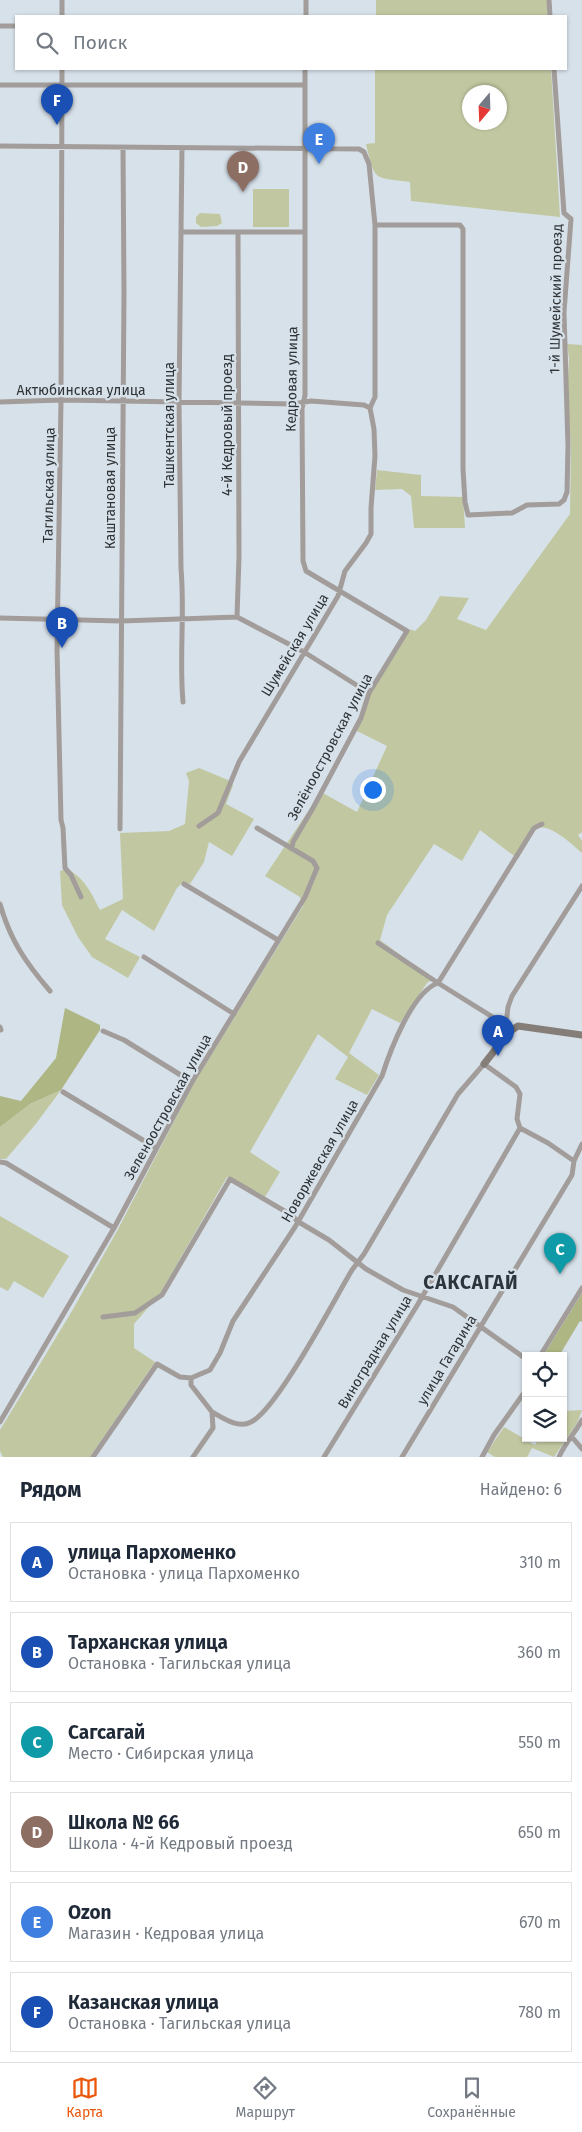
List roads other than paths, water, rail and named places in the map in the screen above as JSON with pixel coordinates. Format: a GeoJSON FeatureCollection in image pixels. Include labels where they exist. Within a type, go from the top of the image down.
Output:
{"type":"FeatureCollection","features":[{"type":"Feature","properties":{"kind":"street"},"geometry":{"type":"LineString","coordinates":[[62,0],[62,15]]}},
{"type":"Feature","properties":{"kind":"street"},"geometry":{"type":"LineString","coordinates":[[306,0],[306,15]]}},
{"type":"Feature","properties":{"kind":"street"},"geometry":{"type":"LineString","coordinates":[[549,0],[550,15]]}},
{"type":"Feature","properties":{"kind":"street"},"geometry":{"type":"LineString","coordinates":[[0,26],[15,26]]}},
{"type":"Feature","properties":{"kind":"street","name":"Тагильская улица"},"geometry":{"type":"LineString","coordinates":[[62,70],[58,619],[60,770],[65,868],[71,875],[81,897]]}},
{"type":"Feature","properties":{"kind":"street","name":"Кедровая улица"},"geometry":{"type":"LineString","coordinates":[[305,70],[304,402],[302,409],[303,561],[306,570],[407,631]]}},
{"type":"Feature","properties":{"kind":"street","name":"1-й Шумейский проезд"},"geometry":{"type":"LineString","coordinates":[[375,225],[460,225],[463,229],[463,469],[465,502],[468,515],[512,514],[527,505],[559,504],[564,500],[567,492],[568,446],[564,312],[571,219],[564,213],[554,70]]}},
{"type":"Feature","properties":{"kind":"street"},"geometry":{"type":"LineString","coordinates":[[0,85],[305,85]]}},
{"type":"Feature","properties":{"kind":"street"},"geometry":{"type":"LineString","coordinates":[[0,146],[305,148]]}},
{"type":"Feature","properties":{"kind":"street","name":"Каштановая улица"},"geometry":{"type":"LineString","coordinates":[[120,829],[124,292],[123,148]]}},
{"type":"Feature","properties":{"kind":"street","name":"Ташкентская улица"},"geometry":{"type":"LineString","coordinates":[[182,148],[179,402],[182,619],[180,675],[183,702]]}},
{"type":"Feature","properties":{"kind":"street","name":"Шумейская улица"},"geometry":{"type":"LineString","coordinates":[[199,826],[218,813],[239,762],[340,591],[345,571],[366,544],[371,534],[375,456],[374,429],[370,408],[374,403],[375,397],[375,225],[370,174],[364,152],[359,149],[305,148]]}},
{"type":"Feature","properties":{"kind":"street"},"geometry":{"type":"LineString","coordinates":[[182,232],[305,232]]}},
{"type":"Feature","properties":{"kind":"street","name":"4-й Кедровый проезд"},"geometry":{"type":"LineString","coordinates":[[237,617],[239,557],[238,232]]}},
{"type":"Feature","properties":{"kind":"street","name":"Актюбинская улица"},"geometry":{"type":"LineString","coordinates":[[0,402],[61,400],[293,404],[304,402],[364,405],[370,408]]}},
{"type":"Feature","properties":{"kind":"street"},"geometry":{"type":"LineString","coordinates":[[0,618],[121,620],[237,617],[304,652],[369,692]]}},
{"type":"Feature","properties":{"kind":"street","name":"Зелёноостровская улица"},"geometry":{"type":"LineString","coordinates":[[292,849],[293,842],[361,718],[369,692],[407,631]]}},
{"type":"Feature","properties":{"kind":"street","name":"Новоржевская улица"},"geometry":{"type":"LineString","coordinates":[[191,1378],[210,1370],[220,1353],[234,1321],[297,1221],[382,1076],[389,1054],[417,1001],[431,986],[438,983],[534,828],[542,824]]}},
{"type":"Feature","properties":{"kind":"street","name":"Зеленоостровская улица"},"geometry":{"type":"LineString","coordinates":[[0,1422],[114,1228],[192,1082],[306,897],[317,868],[313,861],[257,828]]}},
{"type":"Feature","properties":{"kind":"street"},"geometry":{"type":"LineString","coordinates":[[184,884],[278,940]]}},
{"type":"Feature","properties":{"kind":"street"},"geometry":{"type":"LineString","coordinates":[[93,1457],[157,1364],[180,1377],[191,1378],[191,1385],[212,1412],[232,1423],[252,1422],[277,1396],[458,1094],[484,1064],[509,1027],[508,1007],[512,996],[582,886]]}},
{"type":"Feature","properties":{"kind":"street"},"geometry":{"type":"LineString","coordinates":[[0,904],[4,921],[16,947],[26,964],[50,991]]}},
{"type":"Feature","properties":{"kind":"street"},"geometry":{"type":"LineString","coordinates":[[378,943],[509,1027],[528,1027],[582,1035]]}},
{"type":"Feature","properties":{"kind":"street"},"geometry":{"type":"LineString","coordinates":[[144,957],[234,1014]]}},
{"type":"Feature","properties":{"kind":"street"},"geometry":{"type":"LineString","coordinates":[[103,1031],[124,1040],[192,1082]]}},
{"type":"Feature","properties":{"kind":"street"},"geometry":{"type":"LineString","coordinates":[[484,1064],[516,1087],[520,1094],[517,1119],[520,1128],[548,1143],[574,1161]]}},
{"type":"Feature","properties":{"kind":"street"},"geometry":{"type":"LineString","coordinates":[[63,1092],[156,1148]]}},
{"type":"Feature","properties":{"kind":"street","name":"Виноградная улица"},"geometry":{"type":"LineString","coordinates":[[324,1457],[422,1297],[520,1128]]}},
{"type":"Feature","properties":{"kind":"street","name":"улица Гагарина"},"geometry":{"type":"LineString","coordinates":[[402,1457],[572,1175],[574,1161],[582,1144]]}},
{"type":"Feature","properties":{"kind":"street"},"geometry":{"type":"LineString","coordinates":[[0,1162],[6,1163],[114,1228]]}},
{"type":"Feature","properties":{"kind":"street"},"geometry":{"type":"LineString","coordinates":[[103,1317],[136,1314],[162,1295],[230,1179],[293,1216],[297,1221],[329,1240],[366,1269],[403,1290],[447,1304],[480,1325],[522,1356]]}},
{"type":"Feature","properties":{"kind":"street"},"geometry":{"type":"LineString","coordinates":[[542,1352],[582,1288]]}},
{"type":"Feature","properties":{"kind":"street"},"geometry":{"type":"LineString","coordinates":[[482,1457],[494,1435],[522,1396]]}},
{"type":"Feature","properties":{"kind":"street"},"geometry":{"type":"LineString","coordinates":[[193,1457],[213,1428],[212,1412]]}},
{"type":"Feature","properties":{"kind":"street"},"geometry":{"type":"LineString","coordinates":[[559,1457],[565,1444],[572,1437],[582,1420]]}},
{"type":"Feature","properties":{"kind":"street"},"geometry":{"type":"LineString","coordinates":[[572,1437],[582,1449]]}},
{"type":"Feature","properties":{"kind":"place","name":"Казанская улица"},"geometry":{"type":"Point","coordinates":[57,125]}},
{"type":"Feature","properties":{"kind":"place","name":"Ozon"},"geometry":{"type":"Point","coordinates":[319,164]}},
{"type":"Feature","properties":{"kind":"place","name":"Школа № 66"},"geometry":{"type":"Point","coordinates":[243,192]}},
{"type":"Feature","properties":{"kind":"place","name":"Тарханская улица"},"geometry":{"type":"Point","coordinates":[62,648]}},
{"type":"Feature","properties":{"kind":"place","name":"улица Пархоменко"},"geometry":{"type":"Point","coordinates":[498,1056]}},
{"type":"Feature","properties":{"kind":"place","name":"Сагсагай"},"geometry":{"type":"Point","coordinates":[560,1274]}},
{"type":"Feature","properties":{"kind":"district","name":"САКСАГАЙ"},"geometry":{"type":"Point","coordinates":[471,1282]}}]}
